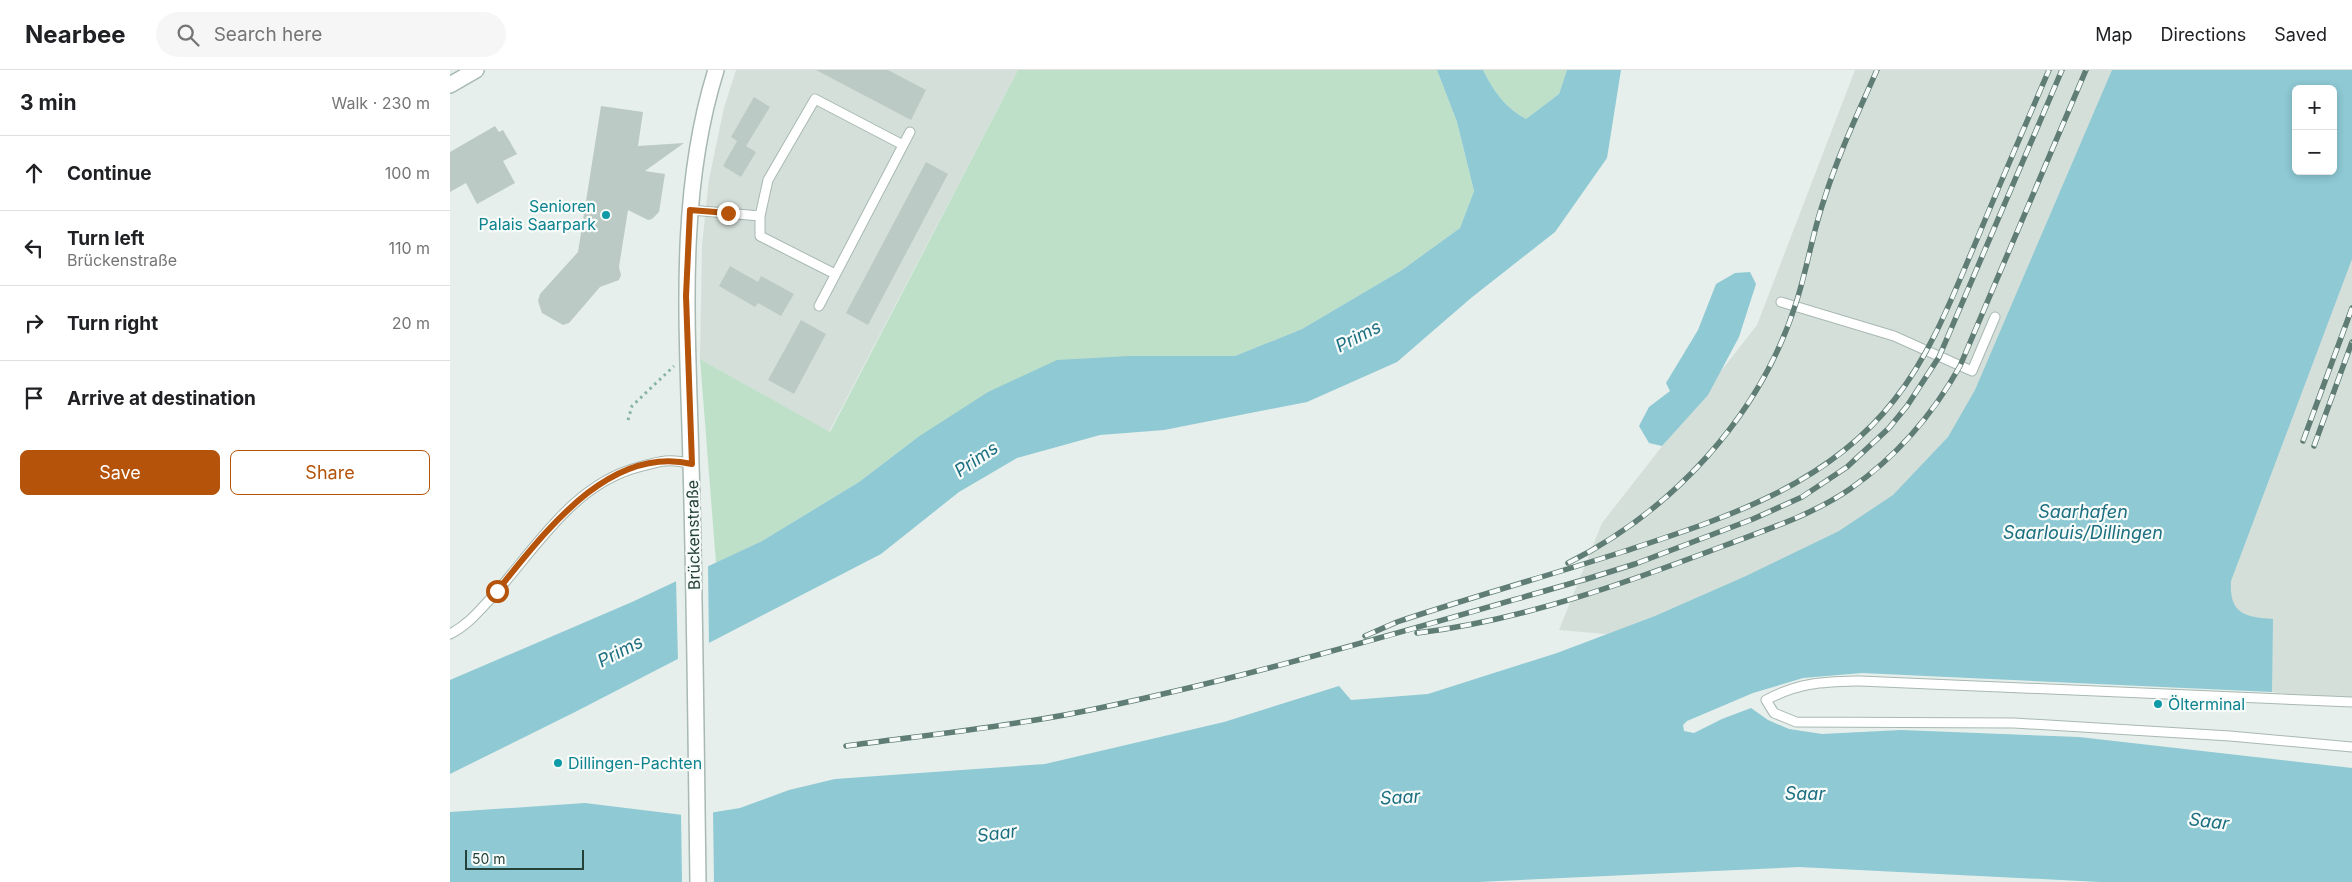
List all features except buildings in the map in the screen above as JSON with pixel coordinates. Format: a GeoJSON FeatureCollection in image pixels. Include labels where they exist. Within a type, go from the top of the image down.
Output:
{"type":"FeatureCollection","features":[{"type":"Feature","properties":{"kind":"street"},"geometry":{"type":"LineString","coordinates":[[450,85],[476,70]]}},
{"type":"Feature","properties":{"kind":"street","name":"Brückenstraße"},"geometry":{"type":"LineString","coordinates":[[698,882],[692,464],[686,296],[690,210],[701,134],[716,70]]}},
{"type":"Feature","properties":{"kind":"lane"},"geometry":{"type":"LineString","coordinates":[[835,274],[760,236],[760,216],[768,180],[815,99],[903,145]]}},
{"type":"Feature","properties":{"kind":"lane"},"geometry":{"type":"LineString","coordinates":[[819,306],[910,132]]}},
{"type":"Feature","properties":{"kind":"lane"},"geometry":{"type":"LineString","coordinates":[[690,210],[760,216]]}},
{"type":"Feature","properties":{"kind":"lane"},"geometry":{"type":"LineString","coordinates":[[1782,302],[1894,336],[1972,371],[1995,317]]}},
{"type":"Feature","properties":{"kind":"lane"},"geometry":{"type":"LineString","coordinates":[[450,634],[460,629],[474,617],[543,535],[568,509],[596,487],[630,469],[667,460],[692,464]]}},
{"type":"Feature","properties":{"kind":"lane"},"geometry":{"type":"LineString","coordinates":[[2352,702],[1860,680],[1823,682],[1789,688],[1766,700],[1774,713],[1796,722],[2014,723],[2230,736],[2352,747]]}},
{"type":"Feature","properties":{"kind":"path"},"geometry":{"type":"LineString","coordinates":[[628,420],[632,406],[688,354]]}},
{"type":"Feature","properties":{"kind":"shaded area"},"geometry":{"type":"Polygon","coordinates":[[[736,70],[1018,70],[829,432],[700,359],[702,245],[709,179],[724,108],[736,70]]]}},
{"type":"Feature","properties":{"kind":"shaded area","name":"Saarhafen Saarlouis/Dillingen"},"geometry":{"type":"Polygon","coordinates":[[[1855,70],[2352,70],[2352,703],[2272,692],[1559,630],[1602,523],[1757,325],[1855,70]]]}},
{"type":"Feature","properties":{"kind":"green space"},"geometry":{"type":"Polygon","coordinates":[[[1018,70],[1437,70],[1457,122],[1474,191],[1460,228],[1402,270],[1302,329],[1235,356],[1129,356],[918,437],[859,482],[762,541],[716,563],[700,359],[830,432],[1018,70]]]}},
{"type":"Feature","properties":{"kind":"green space"},"geometry":{"type":"Polygon","coordinates":[[[1483,70],[1567,70],[1559,94],[1526,119],[1512,110],[1500,98],[1483,70]]]}},
{"type":"Feature","properties":{"kind":"water","name":"Prims"},"geometry":{"type":"Polygon","coordinates":[[[1437,70],[1483,70],[1500,98],[1512,110],[1526,119],[1559,94],[1567,70],[1621,70],[1607,158],[1555,232],[1471,298],[1397,362],[1307,402],[1164,430],[1100,435],[1017,458],[959,492],[881,554],[575,712],[450,774],[450,680],[632,602],[762,541],[859,482],[918,437],[988,392],[1057,360],[1129,356],[1235,356],[1302,329],[1402,270],[1460,228],[1474,191],[1457,122],[1437,70]]]}},
{"type":"Feature","properties":{"kind":"water","name":"Saar"},"geometry":{"type":"Polygon","coordinates":[[[2112,70],[2352,70],[2352,259],[2231,581],[2233,601],[2241,612],[2254,617],[2273,619],[2272,692],[1862,673],[1803,678],[1753,693],[1687,721],[1683,725],[1684,731],[1694,733],[1722,719],[1751,708],[1768,720],[1789,729],[1822,734],[1901,730],[2079,737],[2352,768],[2352,882],[2100,882],[1799,867],[1478,882],[450,882],[450,812],[585,803],[691,816],[740,808],[789,790],[835,779],[1045,764],[1224,722],[1339,686],[1351,700],[1428,694],[1557,653],[1655,616],[1746,576],[1839,531],[1893,495],[1948,437],[1975,390],[2112,70]]]}},
{"type":"Feature","properties":{"kind":"water"},"geometry":{"type":"Polygon","coordinates":[[[1750,272],[1756,284],[1739,337],[1708,395],[1662,446],[1649,443],[1639,426],[1649,407],[1670,391],[1666,383],[1698,330],[1716,284],[1735,273],[1750,272]]]}},
{"type":"Feature","properties":{"kind":"pier"},"geometry":{"type":"Polygon","coordinates":[[[708,564],[709,646],[678,662],[676,579],[708,564]]]}},
{"type":"Feature","properties":{"kind":"pier"},"geometry":{"type":"Polygon","coordinates":[[[713,810],[714,882],[682,882],[681,813],[691,814],[713,810]]]}},
{"type":"Feature","properties":{"kind":"railway"},"geometry":{"type":"LineString","coordinates":[[1568,563],[1606,542],[1642,517],[1676,488],[1707,457],[1735,422],[1759,386],[1779,347],[1795,306],[1816,226],[1830,183],[1877,70]]}},
{"type":"Feature","properties":{"kind":"railway"},"geometry":{"type":"LineString","coordinates":[[1365,636],[1397,622],[1697,527],[1770,496],[1805,477],[1838,455],[1868,429],[1895,399],[1930,344],[1958,285],[2049,70]]}},
{"type":"Feature","properties":{"kind":"railway"},"geometry":{"type":"LineString","coordinates":[[846,746],[986,728],[1070,714],[1267,669],[1635,564],[1753,519],[1802,497],[1847,467],[1889,428],[1907,406],[1939,357],[2062,70]]}},
{"type":"Feature","properties":{"kind":"railway"},"geometry":{"type":"LineString","coordinates":[[1417,633],[1496,619],[1612,586],[1805,514],[1835,498],[1867,477],[1912,434],[1937,402],[1960,366],[2086,70]]}},
{"type":"Feature","properties":{"kind":"railway"},"geometry":{"type":"LineString","coordinates":[[2303,441],[2352,308]]}},
{"type":"Feature","properties":{"kind":"railway"},"geometry":{"type":"LineString","coordinates":[[2314,446],[2352,342]]}},
{"type":"Feature","properties":{"kind":"place","name":"Senioren Palais Saarpark"},"geometry":{"type":"Point","coordinates":[606,215]}},
{"type":"Feature","properties":{"kind":"place","name":"Ölterminal"},"geometry":{"type":"Point","coordinates":[2158,704]}},
{"type":"Feature","properties":{"kind":"place","name":"Dillingen-Pachten"},"geometry":{"type":"Point","coordinates":[558,763]}},
{"type":"Feature","properties":{"kind":"route"},"geometry":{"type":"LineString","coordinates":[[497,591],[543,535],[568,509],[596,487],[630,469],[667,460],[672,459],[692,464],[686,296],[690,210],[728,213]]}}]}
